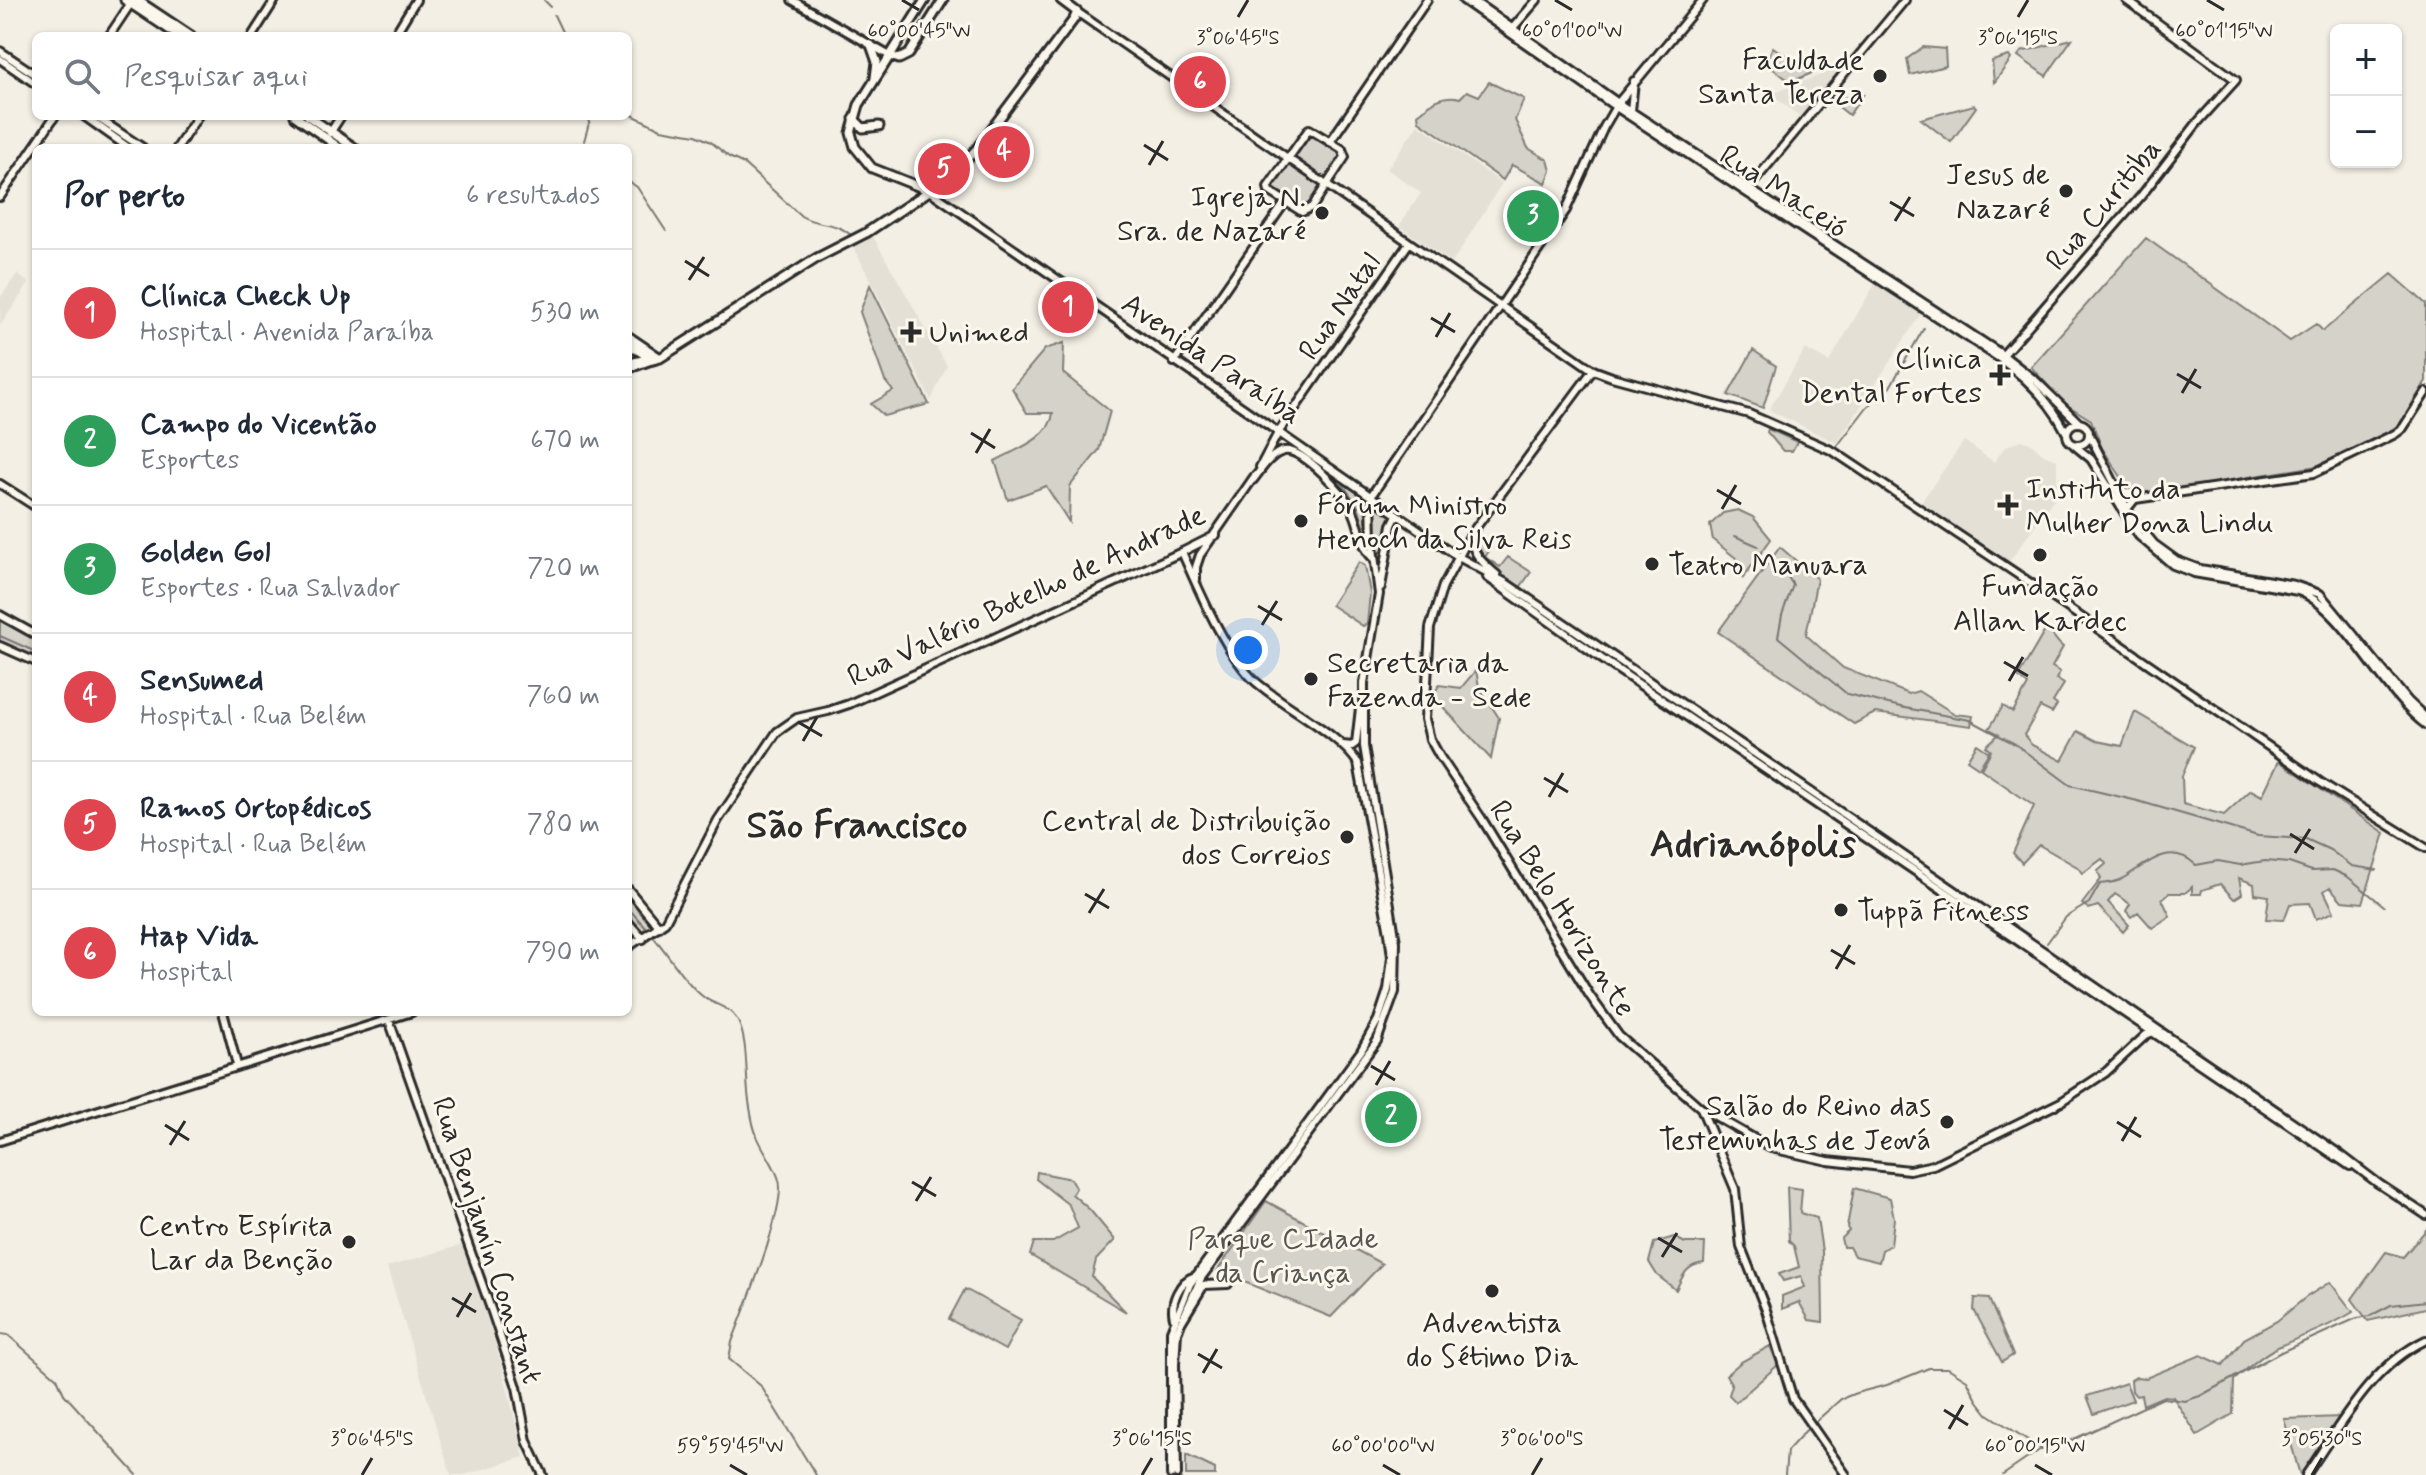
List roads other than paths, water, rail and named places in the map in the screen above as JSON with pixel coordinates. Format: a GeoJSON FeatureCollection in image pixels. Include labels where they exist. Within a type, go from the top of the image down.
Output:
{"type":"FeatureCollection","features":[{"type":"Feature","properties":{"kind":"main road"},"geometry":{"type":"LineString","coordinates":[[255,32],[275,0]]}},
{"type":"Feature","properties":{"kind":"main road"},"geometry":{"type":"LineString","coordinates":[[396,32],[416,0]]}},
{"type":"Feature","properties":{"kind":"main road"},"geometry":{"type":"LineString","coordinates":[[792,0],[899,59],[909,54],[943,0]]}},
{"type":"Feature","properties":{"kind":"main road"},"geometry":{"type":"LineString","coordinates":[[879,126],[863,128],[854,119],[925,0]]}},
{"type":"Feature","properties":{"kind":"main road"},"geometry":{"type":"LineString","coordinates":[[1061,0],[1593,370],[1749,414],[1833,451],[2333,791],[2426,848]]}},
{"type":"Feature","properties":{"kind":"main road"},"geometry":{"type":"LineString","coordinates":[[1330,142],[1427,0]]}},
{"type":"Feature","properties":{"kind":"main road","name":"Rua Maceió"},"geometry":{"type":"LineString","coordinates":[[1463,0],[1511,30]]}},
{"type":"Feature","properties":{"kind":"main road","name":"Rua Maceió"},"geometry":{"type":"LineString","coordinates":[[1472,0],[1617,105],[2026,377]]}},
{"type":"Feature","properties":{"kind":"main road"},"geometry":{"type":"LineString","coordinates":[[1511,30],[1537,0]]}},
{"type":"Feature","properties":{"kind":"main road"},"geometry":{"type":"LineString","coordinates":[[1379,594],[1371,496],[1566,210],[1617,105],[1703,0]]}},
{"type":"Feature","properties":{"kind":"main road"},"geometry":{"type":"LineString","coordinates":[[1748,189],[1905,0]]}},
{"type":"Feature","properties":{"kind":"main road","name":"Rua Curitiba"},"geometry":{"type":"LineString","coordinates":[[2003,355],[2141,196],[2198,122],[2236,80],[2126,0]]}},
{"type":"Feature","properties":{"kind":"main road"},"geometry":{"type":"LineString","coordinates":[[112,32],[132,1],[177,32]]}},
{"type":"Feature","properties":{"kind":"main road"},"geometry":{"type":"LineString","coordinates":[[632,365],[667,352],[817,258],[862,236],[930,191],[959,168],[978,147],[1077,12]]}},
{"type":"Feature","properties":{"kind":"main road"},"geometry":{"type":"LineString","coordinates":[[871,45],[877,62],[874,81]]}},
{"type":"Feature","properties":{"kind":"main road"},"geometry":{"type":"LineString","coordinates":[[0,51],[32,72]]}},
{"type":"Feature","properties":{"kind":"main road"},"geometry":{"type":"LineString","coordinates":[[0,59],[32,81]]}},
{"type":"Feature","properties":{"kind":"main road"},"geometry":{"type":"LineString","coordinates":[[1631,111],[1634,81]]}},
{"type":"Feature","properties":{"kind":"main road","name":"Rua Maceió"},"geometry":{"type":"LineString","coordinates":[[1617,105],[1631,111],[2003,355],[2078,422]]}},
{"type":"Feature","properties":{"kind":"main road","name":"Avenida Paraíba"},"geometry":{"type":"LineString","coordinates":[[854,119],[851,133],[855,147],[872,168],[930,191],[1174,362],[1479,569]]}},
{"type":"Feature","properties":{"kind":"main road"},"geometry":{"type":"LineString","coordinates":[[36,144],[52,120]]}},
{"type":"Feature","properties":{"kind":"main road"},"geometry":{"type":"LineString","coordinates":[[90,120],[123,144]]}},
{"type":"Feature","properties":{"kind":"main road"},"geometry":{"type":"LineString","coordinates":[[101,120],[137,144]]}},
{"type":"Feature","properties":{"kind":"main road"},"geometry":{"type":"LineString","coordinates":[[180,144],[195,120]]}},
{"type":"Feature","properties":{"kind":"main road"},"geometry":{"type":"LineString","coordinates":[[302,120],[347,144]]}},
{"type":"Feature","properties":{"kind":"main road"},"geometry":{"type":"LineString","coordinates":[[312,120],[336,144]]}},
{"type":"Feature","properties":{"kind":"main road"},"geometry":{"type":"LineString","coordinates":[[328,135],[338,120]]}},
{"type":"Feature","properties":{"kind":"main road"},"geometry":{"type":"LineString","coordinates":[[1309,129],[1330,142],[1344,151],[1345,157],[1306,212],[1269,191],[1268,187],[1288,156],[1309,129]]}},
{"type":"Feature","properties":{"kind":"main road"},"geometry":{"type":"LineString","coordinates":[[0,197],[32,150]]}},
{"type":"Feature","properties":{"kind":"main road"},"geometry":{"type":"LineString","coordinates":[[1174,362],[1286,201]]}},
{"type":"Feature","properties":{"kind":"main road","name":"Rua Natal"},"geometry":{"type":"LineString","coordinates":[[1278,433],[1409,243]]}},
{"type":"Feature","properties":{"kind":"main road"},"geometry":{"type":"LineString","coordinates":[[632,346],[655,358]]}},
{"type":"Feature","properties":{"kind":"main road","name":"Rua Belo Horizonte"},"geometry":{"type":"LineString","coordinates":[[1593,370],[1457,556],[1432,615],[1425,719],[1430,739],[1604,1017],[1625,1042],[1701,1108],[1771,1148],[1786,1153],[1909,1170],[1924,1168],[2081,1091],[2153,1032]]}},
{"type":"Feature","properties":{"kind":"main road","name":"Rua Maceió"},"geometry":{"type":"LineString","coordinates":[[2034,384],[2066,432]]}},
{"type":"Feature","properties":{"kind":"main road"},"geometry":{"type":"LineString","coordinates":[[2121,498],[2314,473],[2399,432],[2426,392]]}},
{"type":"Feature","properties":{"kind":"main road"},"geometry":{"type":"LineString","coordinates":[[2426,718],[2408,701],[2320,594],[2294,585],[2200,569],[2184,564],[2154,544],[2135,524],[2121,498],[2115,492],[2091,459],[2069,441],[2066,432],[2070,425],[2078,422],[2087,427],[2115,492],[2139,536],[2161,557],[2194,573],[2298,591],[2313,598],[2333,616],[2407,709],[2426,725]]}},
{"type":"Feature","properties":{"kind":"main road","name":"Rua Valério Botelho de Andrade"},"geometry":{"type":"LineString","coordinates":[[632,944],[665,922],[718,820],[771,739],[792,720],[838,708],[1216,535],[1253,480],[1278,433]]}},
{"type":"Feature","properties":{"kind":"main road"},"geometry":{"type":"LineString","coordinates":[[2074,445],[2084,443],[2089,434]]}},
{"type":"Feature","properties":{"kind":"main road"},"geometry":{"type":"LineString","coordinates":[[1253,480],[1279,452],[1289,451],[1305,460],[1330,478],[1342,493],[1355,515],[1364,545],[1374,559]]}},
{"type":"Feature","properties":{"kind":"main road"},"geometry":{"type":"LineString","coordinates":[[0,484],[32,504]]}},
{"type":"Feature","properties":{"kind":"main road"},"geometry":{"type":"LineString","coordinates":[[2115,492],[2139,498]]}},
{"type":"Feature","properties":{"kind":"main road"},"geometry":{"type":"LineString","coordinates":[[2127,509],[2139,498]]}},
{"type":"Feature","properties":{"kind":"main road"},"geometry":{"type":"LineString","coordinates":[[1340,744],[1347,746],[1356,743],[1379,594],[1392,525],[1397,515]]}},
{"type":"Feature","properties":{"kind":"main road"},"geometry":{"type":"LineString","coordinates":[[1471,534],[1475,556],[1506,583],[1644,675],[2251,1096]]}},
{"type":"Feature","properties":{"kind":"main road"},"geometry":{"type":"LineString","coordinates":[[1197,587],[1197,561],[1216,535]]}},
{"type":"Feature","properties":{"kind":"main road"},"geometry":{"type":"LineString","coordinates":[[1171,1475],[1170,1356],[1177,1321],[1200,1280],[1361,1051],[1384,1004],[1392,957],[1360,769],[1340,744],[1263,688],[1242,668],[1197,587],[1182,552]]}},
{"type":"Feature","properties":{"kind":"main road"},"geometry":{"type":"LineString","coordinates":[[1479,569],[1506,583]]}},
{"type":"Feature","properties":{"kind":"main road"},"geometry":{"type":"LineString","coordinates":[[1479,569],[1602,659],[2426,1215]]}},
{"type":"Feature","properties":{"kind":"main road"},"geometry":{"type":"LineString","coordinates":[[0,615],[32,633]]}},
{"type":"Feature","properties":{"kind":"main road"},"geometry":{"type":"LineString","coordinates":[[0,646],[32,660]]}},
{"type":"Feature","properties":{"kind":"main road"},"geometry":{"type":"LineString","coordinates":[[1623,657],[1626,665]]}},
{"type":"Feature","properties":{"kind":"main road"},"geometry":{"type":"LineString","coordinates":[[1200,1280],[1377,1041],[1391,1006],[1397,975],[1396,942],[1364,746],[1363,691]]}},
{"type":"Feature","properties":{"kind":"main road"},"geometry":{"type":"LineString","coordinates":[[632,894],[658,927]]}},
{"type":"Feature","properties":{"kind":"main road"},"geometry":{"type":"LineString","coordinates":[[632,926],[644,937]]}},
{"type":"Feature","properties":{"kind":"main road"},"geometry":{"type":"LineString","coordinates":[[224,1016],[237,1065]]}},
{"type":"Feature","properties":{"kind":"main road"},"geometry":{"type":"LineString","coordinates":[[0,1141],[400,1016]]}},
{"type":"Feature","properties":{"kind":"main road","name":"Rua Benjamín Constant"},"geometry":{"type":"LineString","coordinates":[[389,1020],[517,1387],[527,1441],[543,1475]]}},
{"type":"Feature","properties":{"kind":"main road","name":"Rua Belo Horizonte"},"geometry":{"type":"LineString","coordinates":[[2135,1045],[2144,1026]]}},
{"type":"Feature","properties":{"kind":"main road"},"geometry":{"type":"LineString","coordinates":[[1701,1108],[1735,1189],[1744,1257],[1766,1310],[1793,1399],[1846,1475]]}},
{"type":"Feature","properties":{"kind":"main road"},"geometry":{"type":"LineString","coordinates":[[1208,1270],[1215,1280]]}},
{"type":"Feature","properties":{"kind":"main road"},"geometry":{"type":"LineString","coordinates":[[1177,1475],[1177,1321],[1171,1309],[1183,1283],[1200,1280],[1228,1284]]}},
{"type":"Feature","properties":{"kind":"main road"},"geometry":{"type":"LineString","coordinates":[[2306,1475],[2379,1374],[2426,1340]]}},
{"type":"Feature","properties":{"kind":"waterway"},"geometry":{"type":"LineString","coordinates":[[544,0],[551,7]]}},
{"type":"Feature","properties":{"kind":"waterway"},"geometry":{"type":"LineString","coordinates":[[554,15],[562,32]]}},
{"type":"Feature","properties":{"kind":"waterway"},"geometry":{"type":"LineString","coordinates":[[632,115],[661,129],[696,135],[711,142],[729,157],[744,164],[801,216],[851,235]]}},
{"type":"Feature","properties":{"kind":"waterway"},"geometry":{"type":"LineString","coordinates":[[584,141],[590,120]]}},
{"type":"Feature","properties":{"kind":"waterway"},"geometry":{"type":"LineString","coordinates":[[632,184],[666,231]]}},
{"type":"Feature","properties":{"kind":"waterway"},"geometry":{"type":"LineString","coordinates":[[1835,449],[1867,407],[1890,387],[1924,328]]}},
{"type":"Feature","properties":{"kind":"waterway"},"geometry":{"type":"LineString","coordinates":[[1735,536],[1758,546]]}},
{"type":"Feature","properties":{"kind":"waterway"},"geometry":{"type":"LineString","coordinates":[[1783,569],[1793,585],[1778,637],[1847,694],[1970,720],[2015,744],[2070,785],[2258,836],[2306,839],[2330,850],[2352,866],[2377,870]]}},
{"type":"Feature","properties":{"kind":"waterway"},"geometry":{"type":"LineString","coordinates":[[0,636],[32,650]]}},
{"type":"Feature","properties":{"kind":"waterway"},"geometry":{"type":"LineString","coordinates":[[2047,943],[2066,917],[2089,903],[2100,884],[2120,880],[2166,855],[2186,858],[2196,865],[2218,861],[2240,865],[2265,861],[2289,863],[2312,871],[2333,870],[2348,877],[2384,906]]}},
{"type":"Feature","properties":{"kind":"waterway"},"geometry":{"type":"LineString","coordinates":[[632,912],[647,929]]}},
{"type":"Feature","properties":{"kind":"waterway"},"geometry":{"type":"LineString","coordinates":[[651,934],[694,988],[705,998],[728,1010],[740,1026],[753,1123],[777,1174],[780,1193],[771,1235],[732,1342],[729,1359],[761,1386],[816,1475]]}},
{"type":"Feature","properties":{"kind":"waterway"},"geometry":{"type":"LineString","coordinates":[[1814,1423],[1841,1399],[1929,1368],[1948,1368],[1967,1380],[1988,1414],[2046,1452],[2163,1398],[2185,1401],[2200,1396],[2281,1352],[2357,1318],[2370,1316],[2391,1305],[2426,1301]]}},
{"type":"Feature","properties":{"kind":"waterway"},"geometry":{"type":"LineString","coordinates":[[0,1334],[8,1335],[57,1378],[64,1394],[137,1475]]}},
{"type":"Feature","properties":{"kind":"waterway"},"geometry":{"type":"LineString","coordinates":[[1785,1475],[1787,1451],[1809,1427]]}},
{"type":"Feature","properties":{"kind":"waterway"},"geometry":{"type":"LineString","coordinates":[[2003,1475],[2041,1449]]}},
{"type":"Feature","properties":{"kind":"place","name":"Faculdade Santa Tereza"},"geometry":{"type":"Point","coordinates":[1880,76]}},
{"type":"Feature","properties":{"kind":"place","name":"Hap Vida"},"geometry":{"type":"Point","coordinates":[1200,82]}},
{"type":"Feature","properties":{"kind":"place","name":"Sensumed"},"geometry":{"type":"Point","coordinates":[1004,152]}},
{"type":"Feature","properties":{"kind":"place","name":"Ramos Ortopédicos"},"geometry":{"type":"Point","coordinates":[944,169]}},
{"type":"Feature","properties":{"kind":"place","name":"Jesus de Nazaré"},"geometry":{"type":"Point","coordinates":[2066,191]}},
{"type":"Feature","properties":{"kind":"place","name":"Igreja N. Sra. de Nazaré"},"geometry":{"type":"Point","coordinates":[1322,213]}},
{"type":"Feature","properties":{"kind":"place","name":"Golden Gol"},"geometry":{"type":"Point","coordinates":[1533,216]}},
{"type":"Feature","properties":{"kind":"place","name":"Clínica Check Up"},"geometry":{"type":"Point","coordinates":[1068,307]}},
{"type":"Feature","properties":{"kind":"place","name":"Unimed"},"geometry":{"type":"Point","coordinates":[911,332]}},
{"type":"Feature","properties":{"kind":"place","name":"Clínica Dental Fortes"},"geometry":{"type":"Point","coordinates":[2000,375]}},
{"type":"Feature","properties":{"kind":"place","name":"Instituto da Mulher Dona Lindu"},"geometry":{"type":"Point","coordinates":[2008,505]}},
{"type":"Feature","properties":{"kind":"place","name":"Fórum Ministro Henoch da Silva Reis"},"geometry":{"type":"Point","coordinates":[1301,521]}},
{"type":"Feature","properties":{"kind":"place","name":"Fundação Allan Kardec"},"geometry":{"type":"Point","coordinates":[2040,555]}},
{"type":"Feature","properties":{"kind":"place","name":"Teatro Manuara"},"geometry":{"type":"Point","coordinates":[1652,564]}},
{"type":"Feature","properties":{"kind":"place","name":"Secretaria da Fazenda - Sede"},"geometry":{"type":"Point","coordinates":[1311,679]}},
{"type":"Feature","properties":{"kind":"place","name":"Central de Distribuição dos Correios"},"geometry":{"type":"Point","coordinates":[1347,837]}},
{"type":"Feature","properties":{"kind":"place","name":"Tuppã Fitness"},"geometry":{"type":"Point","coordinates":[1841,910]}},
{"type":"Feature","properties":{"kind":"place","name":"Campo do Vicentão"},"geometry":{"type":"Point","coordinates":[1391,1117]}},
{"type":"Feature","properties":{"kind":"place","name":"Salão do Reino das Testemunhas de Jeová"},"geometry":{"type":"Point","coordinates":[1947,1122]}},
{"type":"Feature","properties":{"kind":"place","name":"Centro Espírita Lar da Benção"},"geometry":{"type":"Point","coordinates":[349,1242]}},
{"type":"Feature","properties":{"kind":"place","name":"Adventista do Sétimo Dia"},"geometry":{"type":"Point","coordinates":[1492,1291]}},
{"type":"Feature","properties":{"kind":"district","name":"São Francisco"},"geometry":{"type":"Point","coordinates":[857,824]}},
{"type":"Feature","properties":{"kind":"district","name":"Adrianópolis"},"geometry":{"type":"Point","coordinates":[1753,843]}},
{"type":"Feature","properties":{"kind":"park label","name":"Parque CIdade da Criança"},"geometry":{"type":"Point","coordinates":[1283,1255]}}]}
